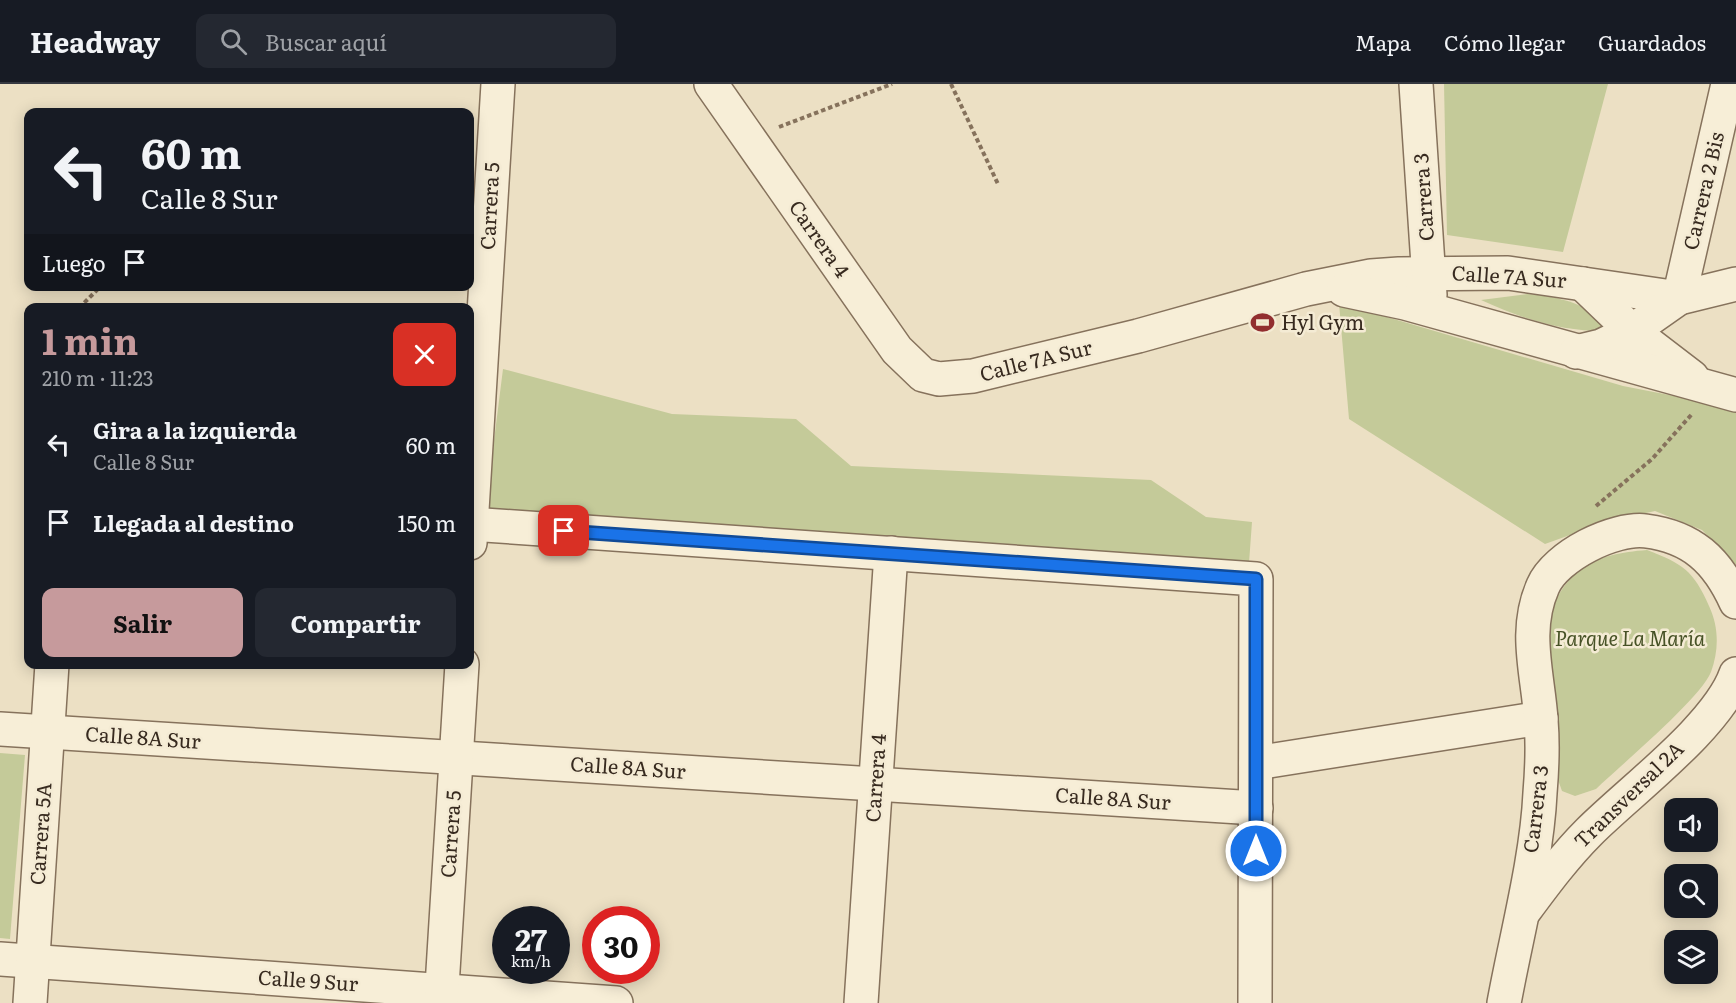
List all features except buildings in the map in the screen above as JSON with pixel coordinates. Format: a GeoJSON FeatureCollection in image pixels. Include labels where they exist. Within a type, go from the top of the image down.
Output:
{"type":"FeatureCollection","features":[{"type":"Feature","properties":{"kind":"street","name":"Carrera 5"},"geometry":{"type":"LineString","coordinates":[[474,466],[498,84]]}},
{"type":"Feature","properties":{"kind":"street","name":"Carrera 4"},"geometry":{"type":"LineString","coordinates":[[711,84],[897,350],[923,375],[939,379]]}},
{"type":"Feature","properties":{"kind":"street","name":"Carrera 3"},"geometry":{"type":"LineString","coordinates":[[1416,84],[1431,310]]}},
{"type":"Feature","properties":{"kind":"street","name":"Carrera 2 Bis"},"geometry":{"type":"LineString","coordinates":[[1679,298],[1728,84]]}},
{"type":"Feature","properties":{"kind":"street","name":"Calle 7A Sur"},"geometry":{"type":"LineString","coordinates":[[939,379],[984,374],[1138,336],[1306,289],[1371,276],[1508,273],[1583,284],[1632,331],[1723,392]]}},
{"type":"Feature","properties":{"kind":"street"},"geometry":{"type":"LineString","coordinates":[[1583,284],[1679,298]]}},
{"type":"Feature","properties":{"kind":"street"},"geometry":{"type":"LineString","coordinates":[[1576,352],[1601,346],[1632,331],[1679,298],[1736,284]]}},
{"type":"Feature","properties":{"kind":"street","name":"Calle 7A Sur"},"geometry":{"type":"LineString","coordinates":[[1306,289],[1355,291],[1723,392]]}},
{"type":"Feature","properties":{"kind":"street","name":"Carrera 3"},"geometry":{"type":"LineString","coordinates":[[1504,1003],[1540,797],[1541,718],[1531,649],[1533,614],[1544,583],[1567,558],[1600,539],[1633,529],[1670,534],[1696,547],[1726,579],[1736,602]]}},
{"type":"Feature","properties":{"kind":"street"},"geometry":{"type":"LineString","coordinates":[[474,530],[891,553],[1256,579],[1256,1003]]}},
{"type":"Feature","properties":{"kind":"street","name":"Carrera 4"},"geometry":{"type":"LineString","coordinates":[[861,1003],[891,553]]}},
{"type":"Feature","properties":{"kind":"street","name":"Carrera 5A"},"geometry":{"type":"LineString","coordinates":[[30,1003],[52,669]]}},
{"type":"Feature","properties":{"kind":"street","name":"Carrera 5"},"geometry":{"type":"LineString","coordinates":[[441,997],[462,669]]}},
{"type":"Feature","properties":{"kind":"street","name":"Transversal 2A"},"geometry":{"type":"LineString","coordinates":[[1520,917],[1556,868],[1589,832],[1714,714],[1736,674]]}},
{"type":"Feature","properties":{"kind":"street"},"geometry":{"type":"LineString","coordinates":[[1256,763],[1541,718]]}},
{"type":"Feature","properties":{"kind":"street","name":"Calle 8A Sur"},"geometry":{"type":"LineString","coordinates":[[0,729],[1256,808]]}},
{"type":"Feature","properties":{"kind":"street","name":"Calle 9 Sur"},"geometry":{"type":"LineString","coordinates":[[0,959],[441,997],[616,1003]]}},
{"type":"Feature","properties":{"kind":"path"},"geometry":{"type":"LineString","coordinates":[[748,139],[892,84]]}},
{"type":"Feature","properties":{"kind":"path"},"geometry":{"type":"LineString","coordinates":[[951,84],[998,184]]}},
{"type":"Feature","properties":{"kind":"path"},"geometry":{"type":"LineString","coordinates":[[84,303],[96,291]]}},
{"type":"Feature","properties":{"kind":"path"},"geometry":{"type":"LineString","coordinates":[[1590,512],[1652,459],[1681,429],[1723,392]]}},
{"type":"Feature","properties":{"kind":"green space"},"geometry":{"type":"Polygon","coordinates":[[[1444,84],[1608,84],[1563,252],[1447,235],[1444,84]]]}},
{"type":"Feature","properties":{"kind":"green space"},"geometry":{"type":"Polygon","coordinates":[[[1527,294],[1552,297],[1585,308],[1615,331],[1580,330],[1546,324],[1481,300],[1527,294]]]}},
{"type":"Feature","properties":{"kind":"green space"},"geometry":{"type":"Polygon","coordinates":[[[1339,303],[1623,386],[1736,408],[1736,565],[1702,530],[1655,511],[1606,522],[1545,544],[1349,419],[1339,303]]]}},
{"type":"Feature","properties":{"kind":"green space"},"geometry":{"type":"Polygon","coordinates":[[[503,369],[672,414],[796,419],[851,466],[1151,480],[1206,517],[1252,522],[1249,563],[485,512],[503,369]]]}},
{"type":"Feature","properties":{"kind":"green space","name":"Parque La María"},"geometry":{"type":"Polygon","coordinates":[[[1647,550],[1678,564],[1698,584],[1715,622],[1717,647],[1714,664],[1704,684],[1659,732],[1596,789],[1575,796],[1562,791],[1557,777],[1547,619],[1564,587],[1585,566],[1612,555],[1647,550]]]}},
{"type":"Feature","properties":{"kind":"green space"},"geometry":{"type":"Polygon","coordinates":[[[0,753],[25,755],[10,939],[0,938],[0,753]]]}},
{"type":"Feature","properties":{"kind":"place","name":"Hyl Gym"},"geometry":{"type":"Point","coordinates":[1263,323]}},
{"type":"Feature","properties":{"kind":"route"},"geometry":{"type":"LineString","coordinates":[[564,531],[1256,579],[1256,851]]}}]}
